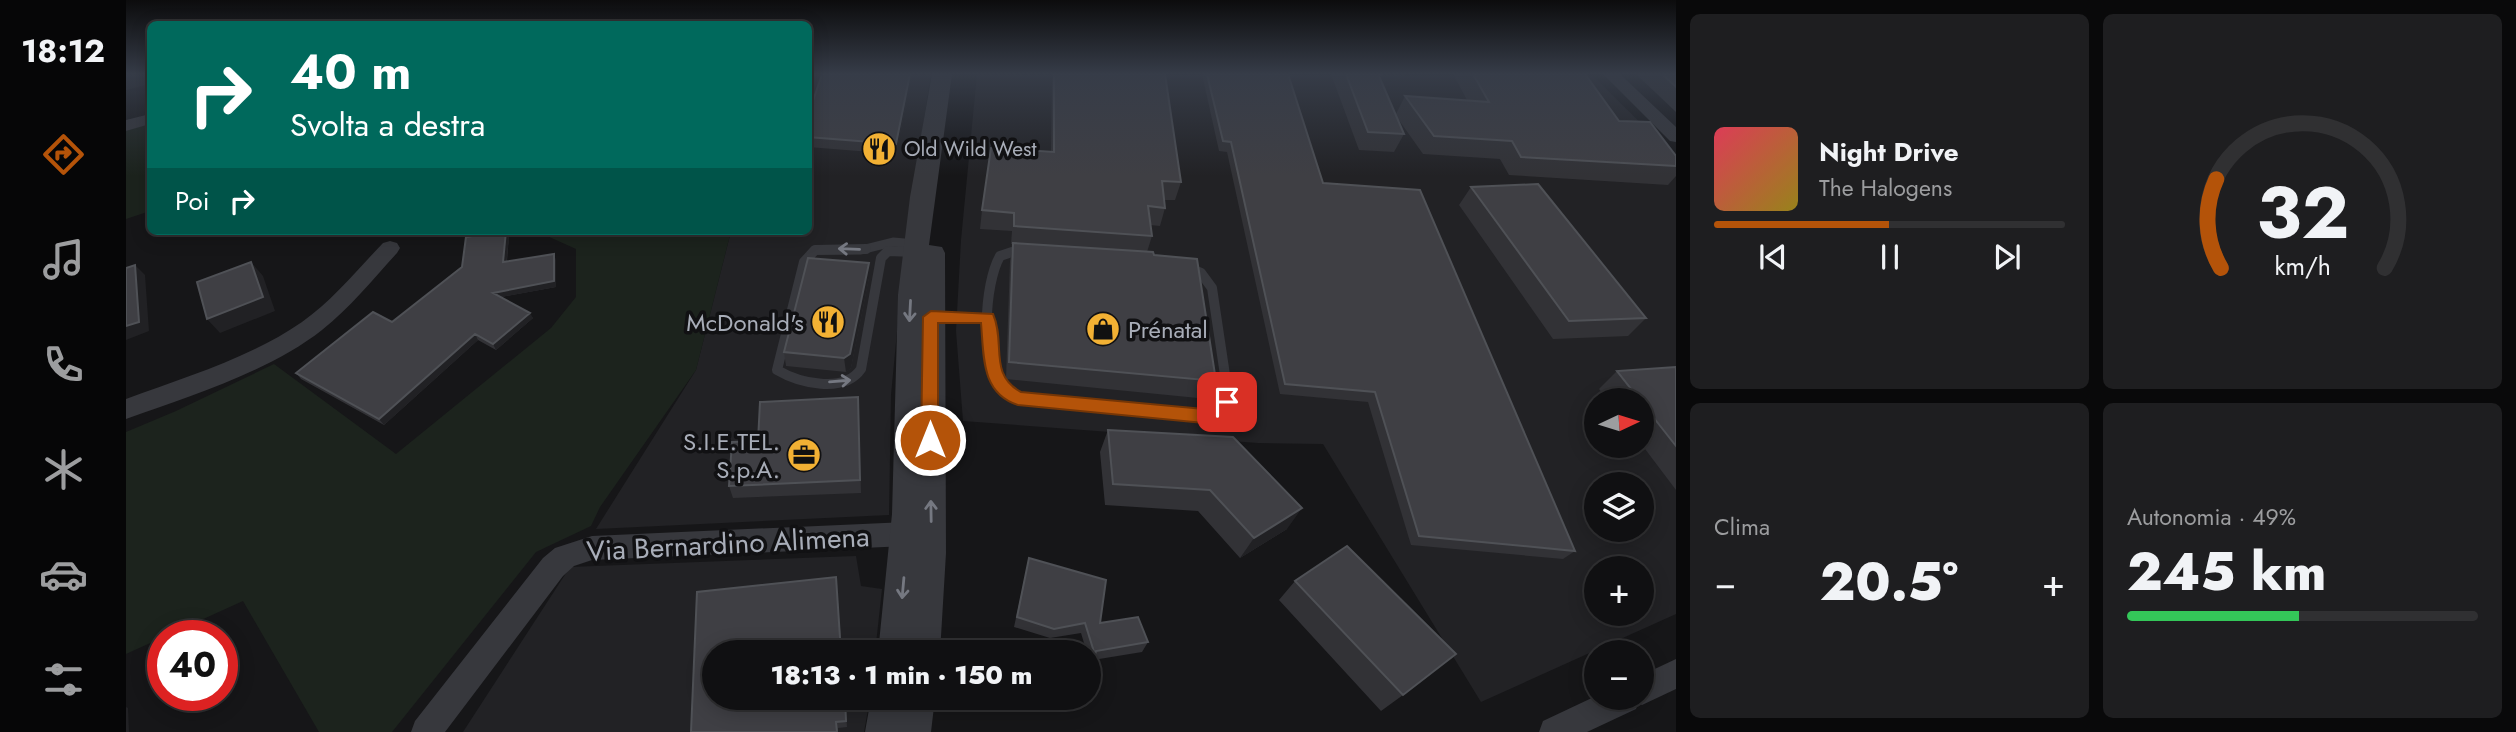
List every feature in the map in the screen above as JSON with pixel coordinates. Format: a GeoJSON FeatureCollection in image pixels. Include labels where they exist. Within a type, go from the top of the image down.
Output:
{"type":"FeatureCollection","features":[{"type":"Feature","properties":{"kind":"street","name":"Via Bernardino Alimena"},"geometry":{"type":"LineString","coordinates":[[896,640],[907,534],[909,351],[916,248],[937,108]]}},
{"type":"Feature","properties":{"kind":"street"},"geometry":{"type":"LineString","coordinates":[[923,640],[932,524],[931,317],[934,227],[950,108]]}},
{"type":"Feature","properties":{"kind":"street"},"geometry":{"type":"LineString","coordinates":[[1646,108],[1676,137]]}},
{"type":"Feature","properties":{"kind":"street"},"geometry":{"type":"LineString","coordinates":[[126,126],[147,120]]}},
{"type":"Feature","properties":{"kind":"street"},"geometry":{"type":"LineString","coordinates":[[126,410],[248,360],[296,337],[331,310],[390,248]]}},
{"type":"Feature","properties":{"kind":"street","name":"Via Bernardino Alimena"},"geometry":{"type":"LineString","coordinates":[[426,732],[553,567],[572,553],[592,548],[640,545],[907,534]]}},
{"type":"Feature","properties":{"kind":"street"},"geometry":{"type":"LineString","coordinates":[[1654,684],[1676,674]]}},
{"type":"Feature","properties":{"kind":"street"},"geometry":{"type":"LineString","coordinates":[[884,732],[887,710]]}},
{"type":"Feature","properties":{"kind":"street"},"geometry":{"type":"LineString","coordinates":[[912,732],[915,710]]}},
{"type":"Feature","properties":{"kind":"street"},"geometry":{"type":"LineString","coordinates":[[1554,732],[1600,710]]}},
{"type":"Feature","properties":{"kind":"lane"},"geometry":{"type":"LineString","coordinates":[[893,242],[916,248],[883,253],[861,369],[856,376],[851,380],[832,382],[801,379],[783,375],[777,370],[804,262],[810,252],[826,249],[861,250],[893,242]]}},
{"type":"Feature","properties":{"kind":"lane"},"geometry":{"type":"LineString","coordinates":[[1020,252],[1187,266],[1201,273],[1212,288],[1227,395],[1226,408],[1217,414],[1204,416],[1018,398],[1003,390],[994,376],[988,318],[992,269],[996,260],[1004,254],[1020,252]]}},
{"type":"Feature","properties":{"kind":"lane"},"geometry":{"type":"LineString","coordinates":[[931,317],[988,318]]}},
{"type":"Feature","properties":{"kind":"shaded area"},"geometry":{"type":"Polygon","coordinates":[[[812,108],[926,108],[906,237],[891,395],[889,515],[596,529],[696,370],[730,235],[812,235],[812,108]]]}},
{"type":"Feature","properties":{"kind":"shaded area"},"geometry":{"type":"Polygon","coordinates":[[[974,108],[1626,108],[1676,158],[1676,614],[1654,624],[1654,556],[1584,556],[1584,626],[1649,626],[1618,640],[1584,640],[1584,656],[1481,702],[1323,444],[1258,443],[963,421],[956,331],[961,240],[974,108]]]}},
{"type":"Feature","properties":{"kind":"shaded area"},"geometry":{"type":"Polygon","coordinates":[[[147,124],[147,212],[126,219],[126,131],[147,124]]]}},
{"type":"Feature","properties":{"kind":"shaded area"},"geometry":{"type":"Polygon","coordinates":[[[545,235],[730,235],[696,370],[600,507],[591,526],[536,552],[392,732],[319,732],[243,601],[201,620],[147,620],[147,644],[126,654],[126,432],[274,364],[396,454],[551,328],[576,297],[576,249],[545,235]]]}},
{"type":"Feature","properties":{"kind":"shaded area"},"geometry":{"type":"Polygon","coordinates":[[[856,556],[861,586],[882,589],[876,640],[702,640],[702,710],[868,710],[864,732],[463,732],[570,567],[856,556]]]}},
{"type":"Feature","properties":{"kind":"building"},"geometry":{"type":"Polygon","coordinates":[[[812,108],[903,108],[896,144],[812,137],[812,108]]]}},
{"type":"Feature","properties":{"kind":"building"},"geometry":{"type":"Polygon","coordinates":[[[1054,108],[1170,108],[1181,182],[1162,181],[1165,208],[1148,206],[1152,236],[1014,226],[1014,213],[982,210],[991,148],[1054,152],[1054,108]]]}},
{"type":"Feature","properties":{"kind":"building"},"geometry":{"type":"Polygon","coordinates":[[[1215,108],[1299,108],[1323,183],[1420,190],[1575,551],[1419,536],[1375,392],[1285,384],[1231,142],[1223,141],[1215,108]]]}},
{"type":"Feature","properties":{"kind":"building"},"geometry":{"type":"Polygon","coordinates":[[[1359,108],[1393,108],[1404,134],[1368,132],[1359,108]]]}},
{"type":"Feature","properties":{"kind":"building"},"geometry":{"type":"Polygon","coordinates":[[[1414,108],[1610,108],[1619,121],[1650,122],[1676,156],[1676,166],[1521,157],[1512,141],[1434,136],[1414,108]]]}},
{"type":"Feature","properties":{"kind":"building"},"geometry":{"type":"Polygon","coordinates":[[[1538,184],[1646,318],[1569,321],[1471,187],[1538,184]]]}},
{"type":"Feature","properties":{"kind":"building"},"geometry":{"type":"Polygon","coordinates":[[[506,235],[503,262],[554,254],[554,281],[493,293],[530,313],[493,344],[475,334],[379,419],[296,373],[373,312],[392,322],[462,267],[466,237],[506,235]]]}},
{"type":"Feature","properties":{"kind":"building","name":"Prénatal"},"geometry":{"type":"Polygon","coordinates":[[[1013,243],[1153,252],[1154,255],[1197,259],[1216,381],[1009,362],[1013,243]]]}},
{"type":"Feature","properties":{"kind":"building","name":"McDonald's"},"geometry":{"type":"Polygon","coordinates":[[[808,258],[869,263],[850,354],[844,358],[784,352],[808,258]]]}},
{"type":"Feature","properties":{"kind":"building"},"geometry":{"type":"Polygon","coordinates":[[[251,262],[263,297],[207,319],[197,282],[251,262]]]}},
{"type":"Feature","properties":{"kind":"building"},"geometry":{"type":"Polygon","coordinates":[[[135,265],[139,322],[126,326],[126,268],[135,265]]]}},
{"type":"Feature","properties":{"kind":"building"},"geometry":{"type":"Polygon","coordinates":[[[1676,367],[1676,446],[1654,418],[1654,388],[1630,388],[1617,371],[1676,367]]]}},
{"type":"Feature","properties":{"kind":"building","name":"S.I.E.TEL. S.p.A."},"geometry":{"type":"Polygon","coordinates":[[[858,397],[860,480],[729,486],[732,442],[758,441],[760,402],[858,397]]]}},
{"type":"Feature","properties":{"kind":"building"},"geometry":{"type":"Polygon","coordinates":[[[1108,430],[1233,437],[1302,508],[1254,538],[1210,490],[1113,484],[1108,430]]]}},
{"type":"Feature","properties":{"kind":"building"},"geometry":{"type":"Polygon","coordinates":[[[1347,546],[1456,654],[1403,695],[1295,581],[1347,546]]]}},
{"type":"Feature","properties":{"kind":"building"},"geometry":{"type":"Polygon","coordinates":[[[1029,558],[1106,580],[1100,623],[1138,617],[1148,642],[1101,650],[1101,640],[1090,640],[1085,623],[1054,629],[1017,617],[1029,558]]]}},
{"type":"Feature","properties":{"kind":"building"},"geometry":{"type":"Polygon","coordinates":[[[836,577],[840,640],[702,640],[702,710],[846,710],[846,721],[836,722],[837,732],[691,732],[697,592],[836,577]]]}},
{"type":"Feature","properties":{"kind":"place","name":"Old Wild West"},"geometry":{"type":"Point","coordinates":[879,149]}},
{"type":"Feature","properties":{"kind":"place","name":"McDonald's"},"geometry":{"type":"Point","coordinates":[828,322]}},
{"type":"Feature","properties":{"kind":"place","name":"Prénatal"},"geometry":{"type":"Point","coordinates":[1103,329]}},
{"type":"Feature","properties":{"kind":"place","name":"S.I.E.TEL. S.p.A."},"geometry":{"type":"Point","coordinates":[804,455]}},
{"type":"Feature","properties":{"kind":"route"},"geometry":{"type":"LineString","coordinates":[[930,440],[931,317],[988,318],[994,376],[1003,390],[1018,398],[1204,416],[1223,411],[1227,402]]}}]}
